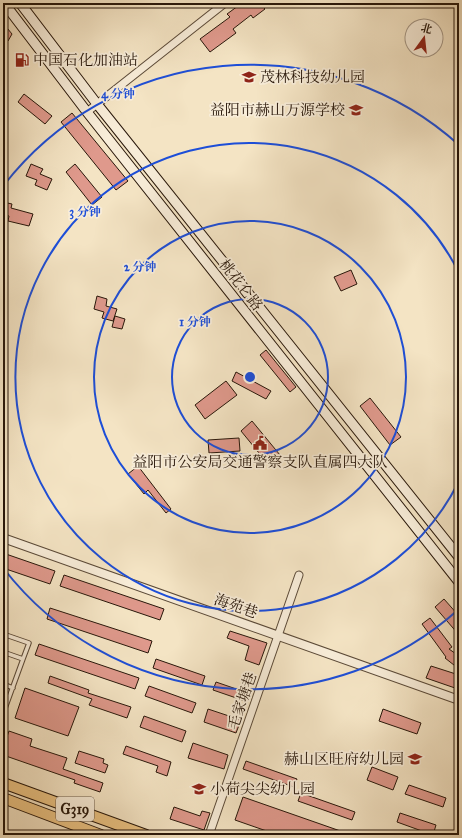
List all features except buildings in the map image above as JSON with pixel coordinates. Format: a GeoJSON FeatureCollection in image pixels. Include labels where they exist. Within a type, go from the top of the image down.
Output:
{"type":"FeatureCollection","features":[{"type":"Feature","properties":{"kind":"main road","name":"桃花仑路"},"geometry":{"type":"LineString","coordinates":[[4,3],[87,112],[459,582]]}},
{"type":"Feature","properties":{"kind":"main road","name":"桃花仑路"},"geometry":{"type":"LineString","coordinates":[[20,3],[97,104],[459,557]]}},
{"type":"Feature","properties":{"kind":"main road","name":"G319"},"geometry":{"type":"LineString","coordinates":[[3,783],[146,835]]}},
{"type":"Feature","properties":{"kind":"main road","name":"G319"},"geometry":{"type":"LineString","coordinates":[[3,798],[101,835]]}},
{"type":"Feature","properties":{"kind":"street"},"geometry":{"type":"LineString","coordinates":[[87,112],[225,3]]}},
{"type":"Feature","properties":{"kind":"street","name":"海苑巷"},"geometry":{"type":"LineString","coordinates":[[3,538],[459,700]]}},
{"type":"Feature","properties":{"kind":"street","name":"毛家塘巷"},"geometry":{"type":"LineString","coordinates":[[209,835],[299,575]]}},
{"type":"Feature","properties":{"kind":"lane"},"geometry":{"type":"LineString","coordinates":[[3,634],[29,643],[3,714]]}},
{"type":"Feature","properties":{"kind":"lane"},"geometry":{"type":"LineString","coordinates":[[3,652],[23,659]]}},
{"type":"Feature","properties":{"kind":"lane"},"geometry":{"type":"LineString","coordinates":[[3,684],[13,688]]}},
{"type":"Feature","properties":{"kind":"place","name":"中国石化加油站"},"geometry":{"type":"Point","coordinates":[22,60]}},
{"type":"Feature","properties":{"kind":"place","name":"茂林科技幼儿园"},"geometry":{"type":"Point","coordinates":[249,77]}},
{"type":"Feature","properties":{"kind":"place","name":"益阳市赫山万源学校"},"geometry":{"type":"Point","coordinates":[356,110]}},
{"type":"Feature","properties":{"kind":"place","name":"益阳市公安局交通警察支队直属四大队"},"geometry":{"type":"Point","coordinates":[260,443]}},
{"type":"Feature","properties":{"kind":"place","name":"赫山区旺府幼儿园"},"geometry":{"type":"Point","coordinates":[415,759]}},
{"type":"Feature","properties":{"kind":"place","name":"小荷尖尖幼儿园"},"geometry":{"type":"Point","coordinates":[199,789]}}]}
